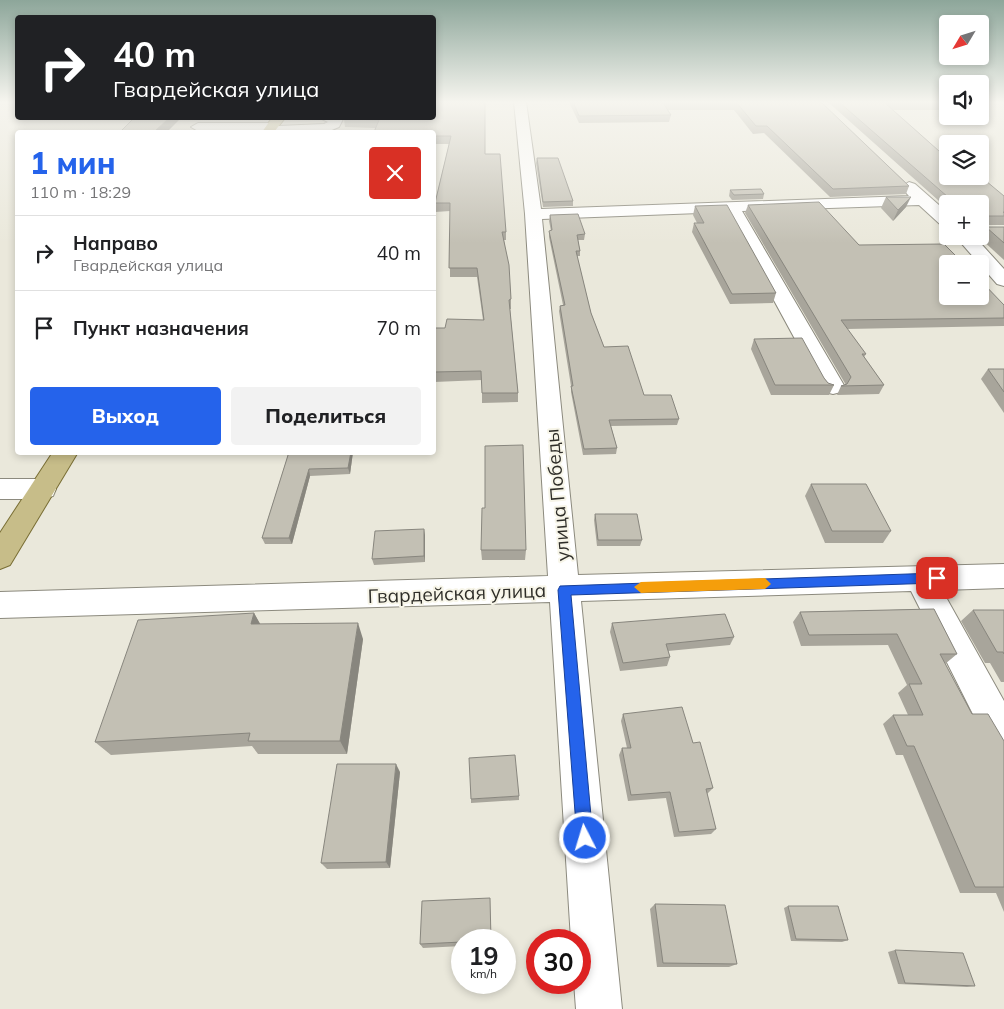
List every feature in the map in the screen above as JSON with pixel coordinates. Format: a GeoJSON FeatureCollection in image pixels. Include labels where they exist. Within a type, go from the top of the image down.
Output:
{"type":"FeatureCollection","features":[{"type":"Feature","properties":{"kind":"main road"},"geometry":{"type":"LineString","coordinates":[[0,556],[64,455]]}},
{"type":"Feature","properties":{"kind":"street","name":"улица Победы"},"geometry":{"type":"LineString","coordinates":[[525,149],[565,590],[599,1009]]}},
{"type":"Feature","properties":{"kind":"street"},"geometry":{"type":"LineString","coordinates":[[901,180],[939,214]]}},
{"type":"Feature","properties":{"kind":"street"},"geometry":{"type":"LineString","coordinates":[[532,214],[922,200]]}},
{"type":"Feature","properties":{"kind":"street"},"geometry":{"type":"LineString","coordinates":[[731,207],[833,387]]}},
{"type":"Feature","properties":{"kind":"street"},"geometry":{"type":"LineString","coordinates":[[972,245],[1004,280]]}},
{"type":"Feature","properties":{"kind":"street"},"geometry":{"type":"LineString","coordinates":[[0,489],[43,489]]}},
{"type":"Feature","properties":{"kind":"street","name":"Гвардейская улица"},"geometry":{"type":"LineString","coordinates":[[0,605],[1004,576]]}},
{"type":"Feature","properties":{"kind":"street"},"geometry":{"type":"LineString","coordinates":[[920,579],[1004,737]]}},
{"type":"Feature","properties":{"kind":"building"},"geometry":{"type":"Polygon","coordinates":[[[448,149],[485,149],[485,154],[500,154],[506,232],[502,232],[509,265],[511,299],[509,300],[518,393],[482,393],[481,371],[436,372],[436,328],[445,328],[447,319],[484,320],[477,268],[449,268],[450,203],[436,203],[448,149]]]}},
{"type":"Feature","properties":{"kind":"building"},"geometry":{"type":"Polygon","coordinates":[[[791,149],[870,149],[909,186],[833,189],[791,149]]]}},
{"type":"Feature","properties":{"kind":"building"},"geometry":{"type":"Polygon","coordinates":[[[893,149],[937,149],[939,151],[939,185],[989,184],[1004,196],[1004,216],[989,216],[989,195],[946,195],[893,149]]]}},
{"type":"Feature","properties":{"kind":"building"},"geometry":{"type":"Polygon","coordinates":[[[537,158],[558,158],[573,201],[543,202],[537,158]]]}},
{"type":"Feature","properties":{"kind":"building"},"geometry":{"type":"Polygon","coordinates":[[[761,189],[764,194],[734,195],[730,190],[761,189]]]}},
{"type":"Feature","properties":{"kind":"building"},"geometry":{"type":"Polygon","coordinates":[[[886,197],[911,197],[898,210],[886,197]]]}},
{"type":"Feature","properties":{"kind":"building"},"geometry":{"type":"Polygon","coordinates":[[[819,202],[859,245],[945,245],[955,255],[939,255],[939,305],[989,305],[989,289],[1004,305],[1004,318],[841,320],[866,354],[862,354],[884,385],[841,386],[847,384],[851,377],[748,205],[819,202]]]}},
{"type":"Feature","properties":{"kind":"building"},"geometry":{"type":"Polygon","coordinates":[[[727,205],[776,293],[732,294],[694,223],[704,223],[695,206],[727,205]]]}},
{"type":"Feature","properties":{"kind":"building"},"geometry":{"type":"Polygon","coordinates":[[[578,214],[585,234],[577,235],[580,251],[576,251],[591,313],[604,347],[628,346],[644,395],[671,395],[679,419],[609,420],[617,448],[584,449],[571,386],[573,386],[560,306],[565,305],[549,231],[552,230],[550,215],[578,214]]]}},
{"type":"Feature","properties":{"kind":"building"},"geometry":{"type":"Polygon","coordinates":[[[989,227],[1004,227],[1004,243],[989,230],[989,227]]]}},
{"type":"Feature","properties":{"kind":"building"},"geometry":{"type":"Polygon","coordinates":[[[802,338],[824,378],[828,383],[834,385],[775,385],[754,339],[802,338]]]}},
{"type":"Feature","properties":{"kind":"building"},"geometry":{"type":"Polygon","coordinates":[[[988,369],[1004,369],[1004,392],[988,369]]]}},
{"type":"Feature","properties":{"kind":"building"},"geometry":{"type":"Polygon","coordinates":[[[523,445],[526,550],[481,550],[482,508],[485,508],[485,446],[523,445]]]}},
{"type":"Feature","properties":{"kind":"building"},"geometry":{"type":"Polygon","coordinates":[[[288,455],[350,455],[348,468],[309,469],[289,538],[262,538],[288,455]]]}},
{"type":"Feature","properties":{"kind":"building"},"geometry":{"type":"Polygon","coordinates":[[[811,484],[866,484],[891,531],[832,531],[811,484]]]}},
{"type":"Feature","properties":{"kind":"building"},"geometry":{"type":"Polygon","coordinates":[[[595,514],[637,514],[642,540],[598,540],[595,514]]]}},
{"type":"Feature","properties":{"kind":"building"},"geometry":{"type":"Polygon","coordinates":[[[424,529],[424,556],[372,559],[375,531],[424,529]]]}},
{"type":"Feature","properties":{"kind":"building"},"geometry":{"type":"Polygon","coordinates":[[[934,609],[957,654],[940,654],[972,714],[988,714],[1004,741],[1004,887],[975,887],[914,746],[907,746],[893,715],[923,715],[909,684],[922,684],[897,634],[809,635],[800,612],[934,609]]]}},
{"type":"Feature","properties":{"kind":"building"},"geometry":{"type":"Polygon","coordinates":[[[973,610],[1004,610],[1004,654],[1003,652],[997,652],[973,610]]]}},
{"type":"Feature","properties":{"kind":"building"},"geometry":{"type":"Polygon","coordinates":[[[254,613],[251,624],[358,623],[340,741],[248,741],[250,733],[95,742],[138,620],[254,613]]]}},
{"type":"Feature","properties":{"kind":"building"},"geometry":{"type":"Polygon","coordinates":[[[725,614],[734,637],[666,644],[670,657],[623,663],[612,623],[725,614]]]}},
{"type":"Feature","properties":{"kind":"building"},"geometry":{"type":"Polygon","coordinates":[[[682,707],[693,743],[700,742],[713,788],[706,789],[716,829],[679,832],[670,792],[631,795],[622,748],[631,748],[623,714],[682,707]]]}},
{"type":"Feature","properties":{"kind":"building"},"geometry":{"type":"Polygon","coordinates":[[[515,755],[519,796],[471,799],[469,758],[515,755]]]}},
{"type":"Feature","properties":{"kind":"building"},"geometry":{"type":"Polygon","coordinates":[[[337,764],[396,764],[386,862],[321,863],[337,764]]]}},
{"type":"Feature","properties":{"kind":"building"},"geometry":{"type":"Polygon","coordinates":[[[490,898],[491,929],[451,929],[451,943],[420,944],[422,901],[490,898]]]}},
{"type":"Feature","properties":{"kind":"building"},"geometry":{"type":"Polygon","coordinates":[[[655,904],[725,905],[737,964],[663,963],[655,904]]]}},
{"type":"Feature","properties":{"kind":"building"},"geometry":{"type":"Polygon","coordinates":[[[788,906],[838,906],[848,940],[796,939],[788,906]]]}},
{"type":"Feature","properties":{"kind":"building"},"geometry":{"type":"Polygon","coordinates":[[[895,950],[963,953],[975,986],[905,983],[895,950]]]}},
{"type":"Feature","properties":{"kind":"slow traffic"},"geometry":{"type":"LineString","coordinates":[[641,587],[765,584]]}},
{"type":"Feature","properties":{"kind":"route"},"geometry":{"type":"LineString","coordinates":[[585,838],[565,590],[937,578]]}}]}
